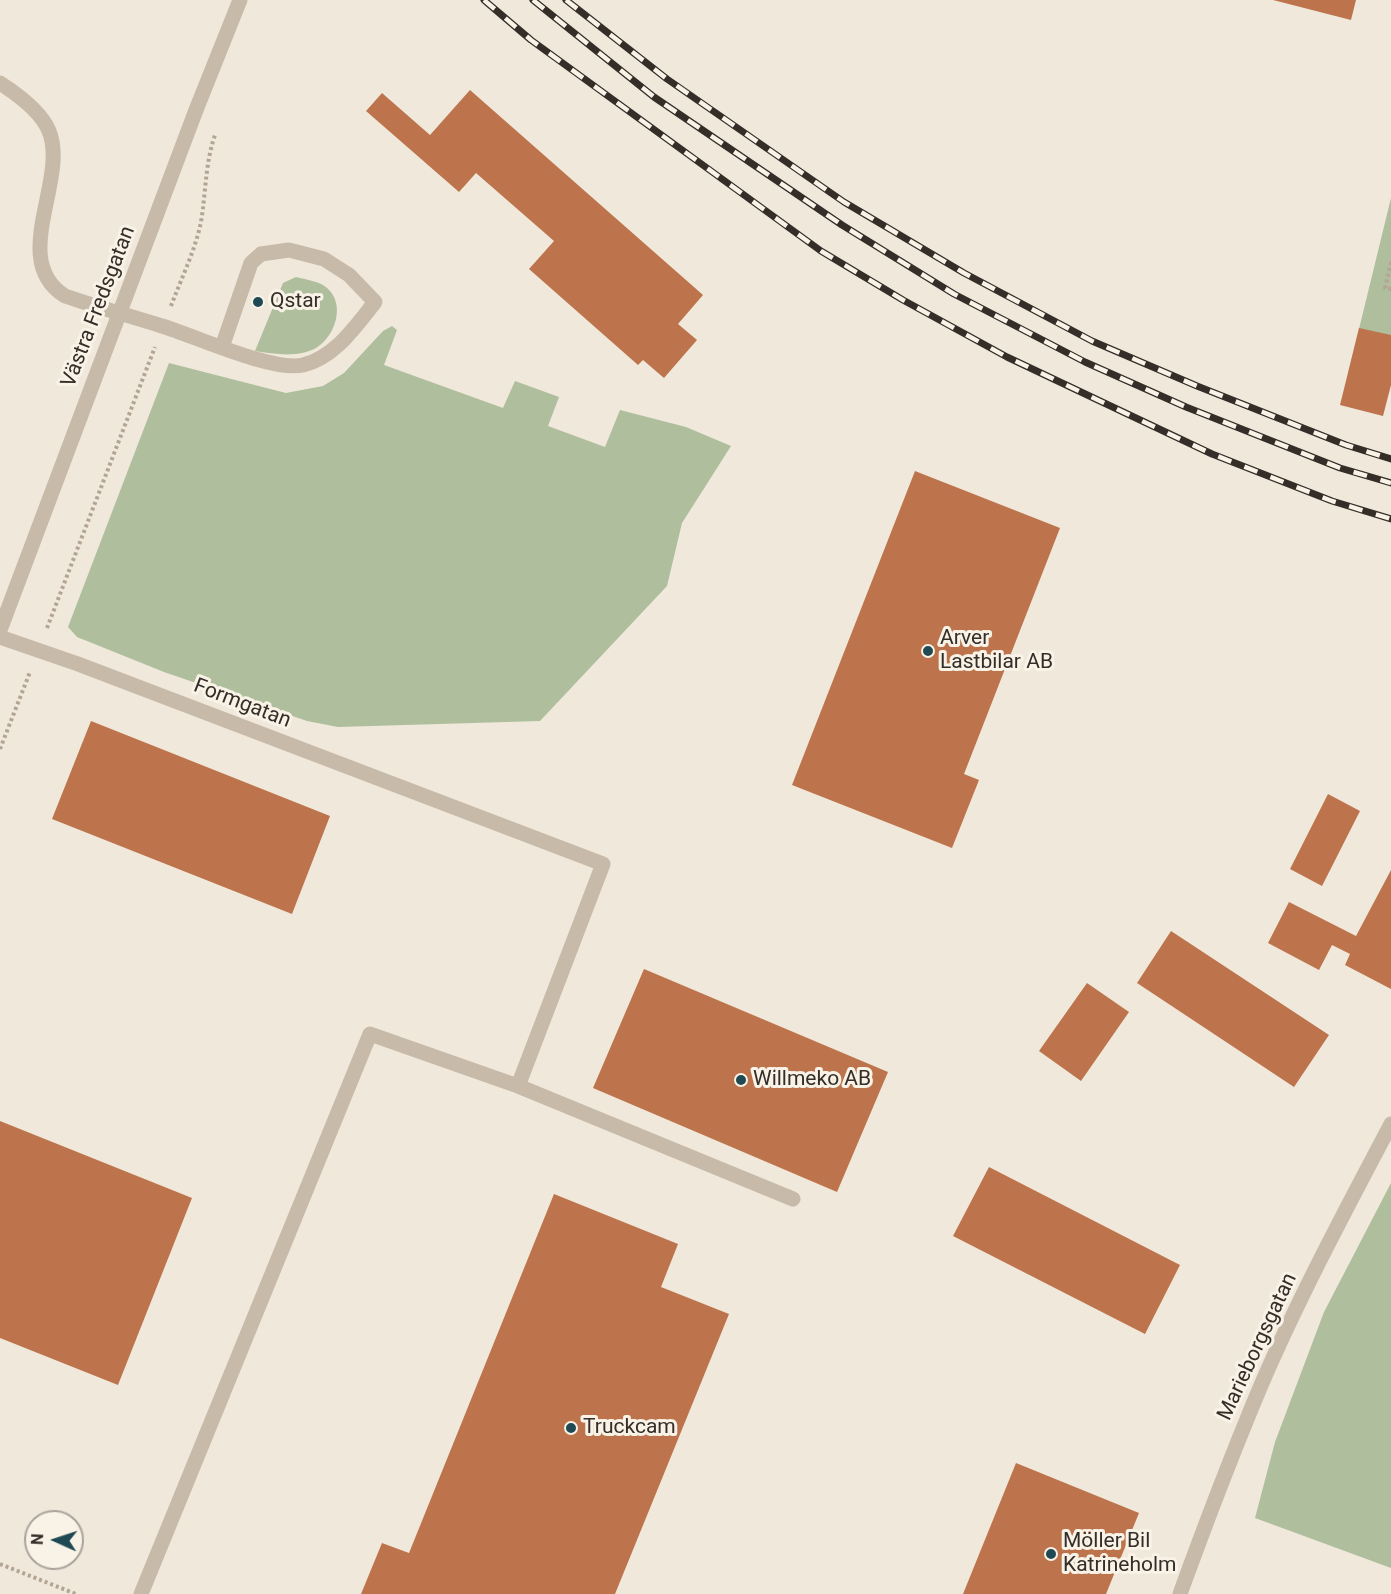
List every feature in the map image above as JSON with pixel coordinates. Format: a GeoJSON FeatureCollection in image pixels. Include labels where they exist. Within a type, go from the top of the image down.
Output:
{"type":"FeatureCollection","features":[{"type":"Feature","properties":{"kind":"street","name":"Västra Fredsgatan"},"geometry":{"type":"LineString","coordinates":[[0,630],[196,110],[240,0]]}},
{"type":"Feature","properties":{"kind":"street"},"geometry":{"type":"LineString","coordinates":[[0,82],[39,116],[48,129],[52,143],[52,161],[40,244],[46,278],[54,289],[65,296],[163,326],[222,347],[268,363],[287,366],[302,365],[325,356],[352,331],[375,302],[349,275],[324,259],[290,250],[261,254],[251,263],[222,347]]}},
{"type":"Feature","properties":{"kind":"street","name":"Formgatan"},"geometry":{"type":"LineString","coordinates":[[0,637],[603,864],[518,1086]]}},
{"type":"Feature","properties":{"kind":"street"},"geometry":{"type":"LineString","coordinates":[[141,1594],[370,1034],[518,1086],[793,1199]]}},
{"type":"Feature","properties":{"kind":"street","name":"Marieborgsgatan"},"geometry":{"type":"LineString","coordinates":[[1180,1594],[1215,1497],[1260,1388],[1333,1234],[1391,1124]]}},
{"type":"Feature","properties":{"kind":"path"},"geometry":{"type":"LineString","coordinates":[[0,749],[197,240],[207,165],[218,127]]}},
{"type":"Feature","properties":{"kind":"path"},"geometry":{"type":"LineString","coordinates":[[1391,262],[1385,288],[1391,289]]}},
{"type":"Feature","properties":{"kind":"path"},"geometry":{"type":"LineString","coordinates":[[0,1564],[76,1594]]}},
{"type":"Feature","properties":{"kind":"green space"},"geometry":{"type":"Polygon","coordinates":[[[1391,198],[1391,384],[1348,374],[1391,198]]]}},
{"type":"Feature","properties":{"kind":"green space"},"geometry":{"type":"Polygon","coordinates":[[[296,277],[323,285],[330,291],[337,308],[334,326],[323,342],[309,351],[286,354],[255,351],[283,283],[296,277]]]}},
{"type":"Feature","properties":{"kind":"green space"},"geometry":{"type":"Polygon","coordinates":[[[392,326],[397,330],[384,365],[503,408],[515,381],[559,397],[548,426],[605,447],[620,410],[686,427],[731,446],[682,523],[667,586],[540,721],[338,727],[307,721],[164,672],[77,637],[68,627],[169,363],[286,393],[323,386],[344,373],[383,331],[392,326]]]}},
{"type":"Feature","properties":{"kind":"green space"},"geometry":{"type":"Polygon","coordinates":[[[1391,1183],[1391,1568],[1255,1518],[1275,1442],[1324,1312],[1391,1183]]]}},
{"type":"Feature","properties":{"kind":"building"},"geometry":{"type":"Polygon","coordinates":[[[1273,0],[1356,0],[1351,20],[1273,0]]]}},
{"type":"Feature","properties":{"kind":"building"},"geometry":{"type":"Polygon","coordinates":[[[470,90],[703,295],[678,324],[697,340],[664,378],[643,360],[638,365],[529,269],[554,241],[476,173],[459,192],[366,111],[382,93],[430,135],[470,90]]]}},
{"type":"Feature","properties":{"kind":"building"},"geometry":{"type":"Polygon","coordinates":[[[1359,328],[1391,335],[1391,385],[1383,416],[1340,405],[1359,328]]]}},
{"type":"Feature","properties":{"kind":"building","name":"Arver Lastbilar AB"},"geometry":{"type":"Polygon","coordinates":[[[915,471],[1060,528],[964,774],[979,780],[952,848],[792,785],[915,471]]]}},
{"type":"Feature","properties":{"kind":"building"},"geometry":{"type":"Polygon","coordinates":[[[91,721],[330,816],[292,914],[52,819],[91,721]]]}},
{"type":"Feature","properties":{"kind":"building"},"geometry":{"type":"Polygon","coordinates":[[[1328,794],[1360,811],[1322,886],[1290,869],[1328,794]]]}},
{"type":"Feature","properties":{"kind":"building"},"geometry":{"type":"Polygon","coordinates":[[[1391,870],[1391,989],[1345,965],[1350,954],[1332,945],[1319,970],[1268,943],[1289,902],[1356,936],[1391,870]]]}},
{"type":"Feature","properties":{"kind":"building"},"geometry":{"type":"Polygon","coordinates":[[[1171,931],[1329,1035],[1294,1087],[1137,983],[1171,931]]]}},
{"type":"Feature","properties":{"kind":"building","name":"Willmeko AB"},"geometry":{"type":"Polygon","coordinates":[[[644,969],[888,1072],[837,1192],[593,1088],[644,969]]]}},
{"type":"Feature","properties":{"kind":"building"},"geometry":{"type":"Polygon","coordinates":[[[1087,983],[1129,1012],[1081,1081],[1039,1051],[1087,983]]]}},
{"type":"Feature","properties":{"kind":"building"},"geometry":{"type":"Polygon","coordinates":[[[0,1121],[192,1198],[118,1385],[0,1338],[0,1121]]]}},
{"type":"Feature","properties":{"kind":"building"},"geometry":{"type":"Polygon","coordinates":[[[989,1167],[1180,1265],[1145,1334],[953,1236],[989,1167]]]}},
{"type":"Feature","properties":{"kind":"building","name":"Truckcam"},"geometry":{"type":"Polygon","coordinates":[[[554,1194],[678,1244],[661,1287],[729,1314],[615,1594],[361,1594],[382,1543],[409,1553],[554,1194]]]}},
{"type":"Feature","properties":{"kind":"building","name":"Möller Bil Katrineholm"},"geometry":{"type":"Polygon","coordinates":[[[1016,1463],[1139,1513],[1106,1594],[963,1594],[1016,1463]]]}},
{"type":"Feature","properties":{"kind":"railway"},"geometry":{"type":"LineString","coordinates":[[484,0],[531,40],[821,251],[903,300],[1007,357],[1212,454],[1332,501],[1391,519]]}},
{"type":"Feature","properties":{"kind":"railway"},"geometry":{"type":"LineString","coordinates":[[533,0],[654,97],[842,225],[954,294],[1085,362],[1186,407],[1340,468],[1391,483]]}},
{"type":"Feature","properties":{"kind":"railway"},"geometry":{"type":"LineString","coordinates":[[566,0],[667,79],[844,202],[964,273],[1092,341],[1197,386],[1346,445],[1391,459]]}},
{"type":"Feature","properties":{"kind":"place","name":"Qstar"},"geometry":{"type":"Point","coordinates":[258,302]}},
{"type":"Feature","properties":{"kind":"place","name":"Arver Lastbilar AB"},"geometry":{"type":"Point","coordinates":[928,651]}},
{"type":"Feature","properties":{"kind":"place","name":"Willmeko AB"},"geometry":{"type":"Point","coordinates":[741,1080]}},
{"type":"Feature","properties":{"kind":"place","name":"Truckcam"},"geometry":{"type":"Point","coordinates":[571,1428]}},
{"type":"Feature","properties":{"kind":"place","name":"Möller Bil Katrineholm"},"geometry":{"type":"Point","coordinates":[1051,1554]}}]}
